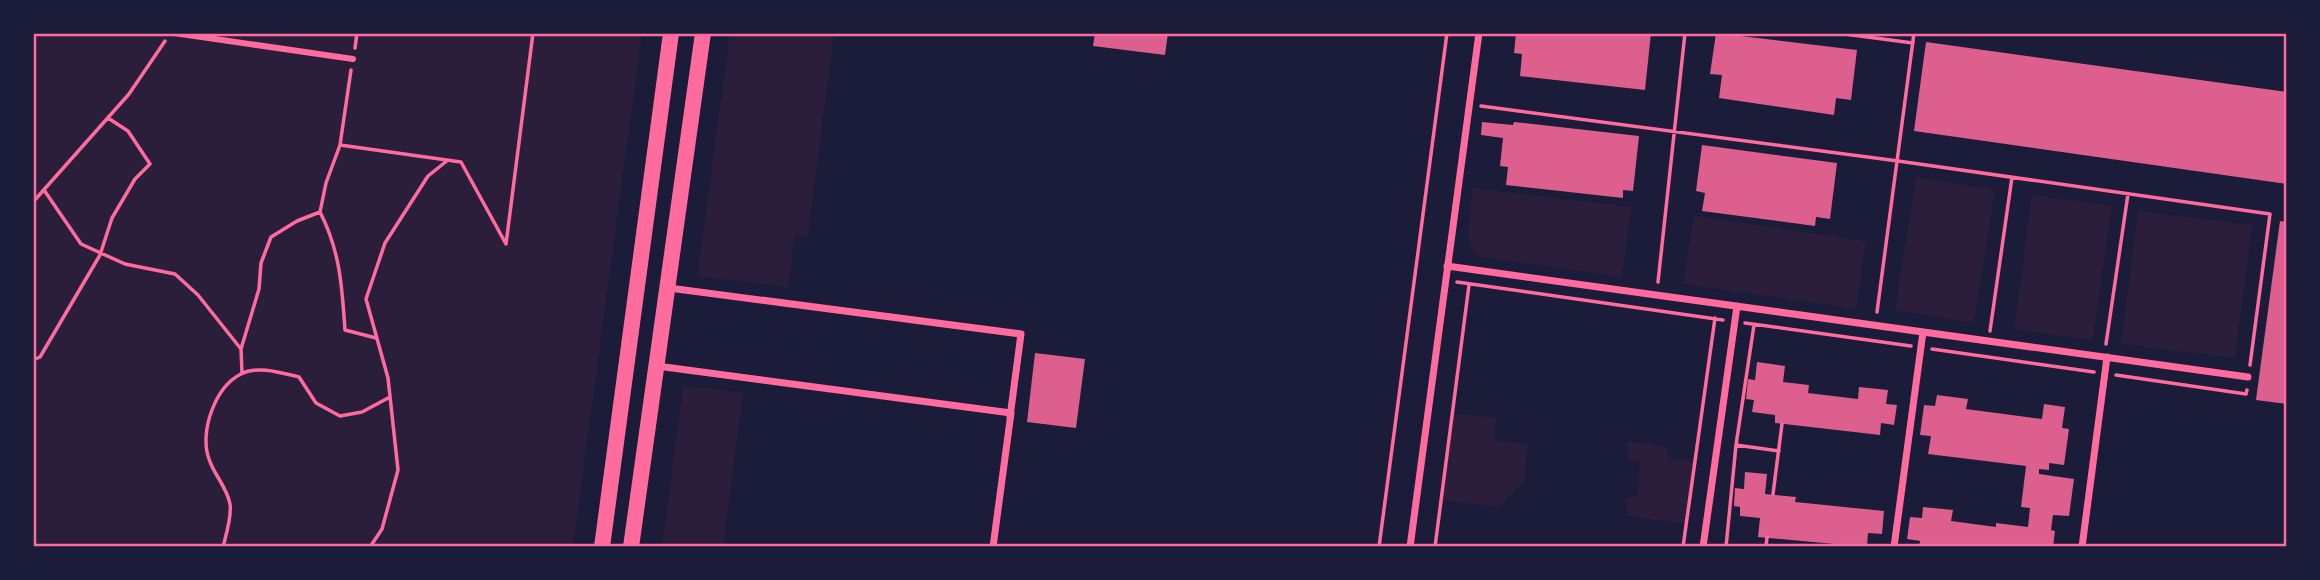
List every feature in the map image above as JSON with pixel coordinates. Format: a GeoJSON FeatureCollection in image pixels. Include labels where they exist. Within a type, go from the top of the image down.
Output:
{"type":"FeatureCollection","features":[{"type":"Feature","properties":{"kind":"main road"},"geometry":{"type":"LineString","coordinates":[[602,547],[671,33]]}},
{"type":"Feature","properties":{"kind":"main road"},"geometry":{"type":"LineString","coordinates":[[631,547],[703,33]]}},
{"type":"Feature","properties":{"kind":"street"},"geometry":{"type":"LineString","coordinates":[[172,33],[353,58]]}},
{"type":"Feature","properties":{"kind":"street"},"geometry":{"type":"LineString","coordinates":[[1409,547],[1479,33]]}},
{"type":"Feature","properties":{"kind":"street"},"geometry":{"type":"LineString","coordinates":[[1447,266],[2248,377]]}},
{"type":"Feature","properties":{"kind":"street"},"geometry":{"type":"LineString","coordinates":[[668,288],[1021,334],[993,547]]}},
{"type":"Feature","properties":{"kind":"street"},"geometry":{"type":"LineString","coordinates":[[1703,547],[1737,306]]}},
{"type":"Feature","properties":{"kind":"street"},"geometry":{"type":"LineString","coordinates":[[1894,547],[1923,332]]}},
{"type":"Feature","properties":{"kind":"street"},"geometry":{"type":"LineString","coordinates":[[2082,547],[2107,358]]}},
{"type":"Feature","properties":{"kind":"street"},"geometry":{"type":"LineString","coordinates":[[657,365],[1010,413],[1009,425]]}},
{"type":"Feature","properties":{"kind":"path"},"geometry":{"type":"LineString","coordinates":[[33,202],[129,94],[172,33]]}},
{"type":"Feature","properties":{"kind":"path"},"geometry":{"type":"LineString","coordinates":[[357,33],[340,145],[320,212],[331,233],[341,274],[345,330],[376,338]]}},
{"type":"Feature","properties":{"kind":"path"},"geometry":{"type":"LineString","coordinates":[[340,145],[461,162],[506,244],[533,33]]}},
{"type":"Feature","properties":{"kind":"path"},"geometry":{"type":"LineString","coordinates":[[1379,547],[1447,33]]}},
{"type":"Feature","properties":{"kind":"path"},"geometry":{"type":"LineString","coordinates":[[1658,282],[1685,33]]}},
{"type":"Feature","properties":{"kind":"path"},"geometry":{"type":"LineString","coordinates":[[1838,33],[1913,43]]}},
{"type":"Feature","properties":{"kind":"path"},"geometry":{"type":"LineString","coordinates":[[1875,325],[1914,33]]}},
{"type":"Feature","properties":{"kind":"path"},"geometry":{"type":"LineString","coordinates":[[1469,104],[2270,214],[2246,394],[2114,374]]}},
{"type":"Feature","properties":{"kind":"path"},"geometry":{"type":"LineString","coordinates":[[33,360],[40,357],[100,255],[112,218],[135,179],[150,164],[128,131],[108,118]]}},
{"type":"Feature","properties":{"kind":"path"},"geometry":{"type":"LineString","coordinates":[[370,547],[382,529],[398,470],[387,378],[366,299],[385,243],[428,176],[448,160]]}},
{"type":"Feature","properties":{"kind":"path"},"geometry":{"type":"LineString","coordinates":[[1989,343],[2012,177]]}},
{"type":"Feature","properties":{"kind":"path"},"geometry":{"type":"LineString","coordinates":[[44,190],[81,244],[100,255],[125,264],[174,274],[198,295],[241,349]]}},
{"type":"Feature","properties":{"kind":"path"},"geometry":{"type":"LineString","coordinates":[[2106,345],[2128,194]]}},
{"type":"Feature","properties":{"kind":"path"},"geometry":{"type":"LineString","coordinates":[[242,373],[241,349],[259,289],[261,263],[271,237],[320,212]]}},
{"type":"Feature","properties":{"kind":"path"},"geometry":{"type":"LineString","coordinates":[[1445,281],[1728,321]]}},
{"type":"Feature","properties":{"kind":"path"},"geometry":{"type":"LineString","coordinates":[[1435,547],[1469,284]]}},
{"type":"Feature","properties":{"kind":"path"},"geometry":{"type":"LineString","coordinates":[[1683,547],[1715,318]]}},
{"type":"Feature","properties":{"kind":"path"},"geometry":{"type":"LineString","coordinates":[[1741,323],[1918,347]]}},
{"type":"Feature","properties":{"kind":"path"},"geometry":{"type":"LineString","coordinates":[[1726,547],[1736,445],[1754,325]]}},
{"type":"Feature","properties":{"kind":"path"},"geometry":{"type":"LineString","coordinates":[[1932,349],[2102,373]]}},
{"type":"Feature","properties":{"kind":"path"},"geometry":{"type":"LineString","coordinates":[[223,547],[230,505],[208,458],[206,423],[221,390],[242,373],[268,370],[299,377],[316,403],[340,416],[362,412],[390,397]]}},
{"type":"Feature","properties":{"kind":"path"},"geometry":{"type":"LineString","coordinates":[[1773,494],[1782,424]]}},
{"type":"Feature","properties":{"kind":"path"},"geometry":{"type":"LineString","coordinates":[[1736,445],[1779,451]]}},
{"type":"Feature","properties":{"kind":"path"},"geometry":{"type":"LineString","coordinates":[[1766,547],[1767,537]]}},
{"type":"Feature","properties":{"kind":"shaded area"},"geometry":{"type":"Polygon","coordinates":[[[33,33],[642,33],[573,547],[33,547],[33,33]]]}},
{"type":"Feature","properties":{"kind":"shaded area"},"geometry":{"type":"Polygon","coordinates":[[[730,33],[834,33],[808,235],[795,235],[788,287],[697,276],[730,33]]]}},
{"type":"Feature","properties":{"kind":"shaded area"},"geometry":{"type":"Polygon","coordinates":[[[1916,177],[1995,190],[1974,323],[1895,310],[1916,177]]]}},
{"type":"Feature","properties":{"kind":"shaded area"},"geometry":{"type":"Polygon","coordinates":[[[1472,188],[1631,207],[1622,277],[1481,257],[1472,250],[1468,237],[1472,188]]]}},
{"type":"Feature","properties":{"kind":"shaded area"},"geometry":{"type":"Polygon","coordinates":[[[2032,195],[2112,206],[2093,340],[2014,329],[2032,195]]]}},
{"type":"Feature","properties":{"kind":"shaded area"},"geometry":{"type":"Polygon","coordinates":[[[2138,211],[2252,225],[2235,358],[2121,344],[2138,211]]]}},
{"type":"Feature","properties":{"kind":"shaded area"},"geometry":{"type":"Polygon","coordinates":[[[1694,216],[1866,241],[1856,309],[1683,284],[1694,216]]]}},
{"type":"Feature","properties":{"kind":"shaded area"},"geometry":{"type":"Polygon","coordinates":[[[683,386],[743,392],[723,547],[662,547],[683,386]]]}},
{"type":"Feature","properties":{"kind":"shaded area"},"geometry":{"type":"Polygon","coordinates":[[[1452,413],[1496,418],[1494,441],[1528,444],[1524,481],[1500,507],[1441,500],[1452,413]]]}},
{"type":"Feature","properties":{"kind":"shaded area"},"geometry":{"type":"Polygon","coordinates":[[[1628,441],[1666,447],[1669,458],[1695,462],[1686,524],[1628,516],[1624,498],[1637,496],[1640,462],[1628,460],[1628,441]]]}},
{"type":"Feature","properties":{"kind":"building"},"geometry":{"type":"Polygon","coordinates":[[[1095,33],[1168,33],[1165,55],[1093,46],[1095,33]]]}},
{"type":"Feature","properties":{"kind":"building"},"geometry":{"type":"Polygon","coordinates":[[[1516,33],[1651,33],[1645,90],[1520,76],[1522,54],[1514,53],[1516,33]]]}},
{"type":"Feature","properties":{"kind":"building"},"geometry":{"type":"Polygon","coordinates":[[[1716,33],[1857,50],[1851,100],[1836,98],[1834,115],[1719,98],[1722,75],[1710,74],[1716,33]]]}},
{"type":"Feature","properties":{"kind":"building"},"geometry":{"type":"Polygon","coordinates":[[[1926,42],[2287,92],[2287,184],[1914,131],[1926,42]]]}},
{"type":"Feature","properties":{"kind":"building"},"geometry":{"type":"Polygon","coordinates":[[[1482,122],[1513,125],[1514,122],[1639,136],[1633,191],[1623,190],[1623,198],[1506,185],[1508,167],[1500,166],[1503,138],[1481,135],[1482,122]]]}},
{"type":"Feature","properties":{"kind":"building"},"geometry":{"type":"Polygon","coordinates":[[[1702,145],[1837,163],[1830,219],[1816,217],[1815,226],[1702,211],[1705,193],[1696,191],[1702,145]]]}},
{"type":"Feature","properties":{"kind":"building"},"geometry":{"type":"Polygon","coordinates":[[[2280,221],[2287,222],[2287,404],[2256,400],[2280,221]]]}},
{"type":"Feature","properties":{"kind":"building"},"geometry":{"type":"Polygon","coordinates":[[[1035,353],[1085,359],[1076,428],[1027,422],[1035,353]]]}},
{"type":"Feature","properties":{"kind":"building"},"geometry":{"type":"Polygon","coordinates":[[[1757,362],[1785,366],[1783,382],[1809,385],[1808,393],[1858,399],[1859,387],[1888,390],[1886,404],[1897,405],[1894,425],[1881,423],[1880,435],[1775,423],[1775,415],[1752,412],[1754,400],[1746,399],[1748,379],[1755,380],[1757,362]]]}},
{"type":"Feature","properties":{"kind":"building"},"geometry":{"type":"Polygon","coordinates":[[[1937,395],[1968,399],[1966,409],[2042,419],[2044,404],[2065,407],[2062,428],[2069,429],[2064,465],[2049,463],[2049,470],[2039,469],[2039,474],[2074,479],[2069,516],[2053,515],[2053,547],[1919,547],[1920,541],[1907,539],[1910,517],[1922,518],[1923,507],[1953,510],[1951,521],[1996,527],[1996,523],[2028,527],[2030,508],[2021,507],[2026,466],[1928,454],[1931,436],[1920,435],[1924,405],[1935,406],[1937,395]]]}},
{"type":"Feature","properties":{"kind":"building"},"geometry":{"type":"Polygon","coordinates":[[[1745,472],[1767,474],[1765,494],[1796,497],[1795,502],[1884,511],[1882,534],[1868,533],[1867,547],[1758,537],[1760,518],[1740,516],[1740,507],[1734,506],[1735,488],[1744,489],[1745,472]]]}}]}
